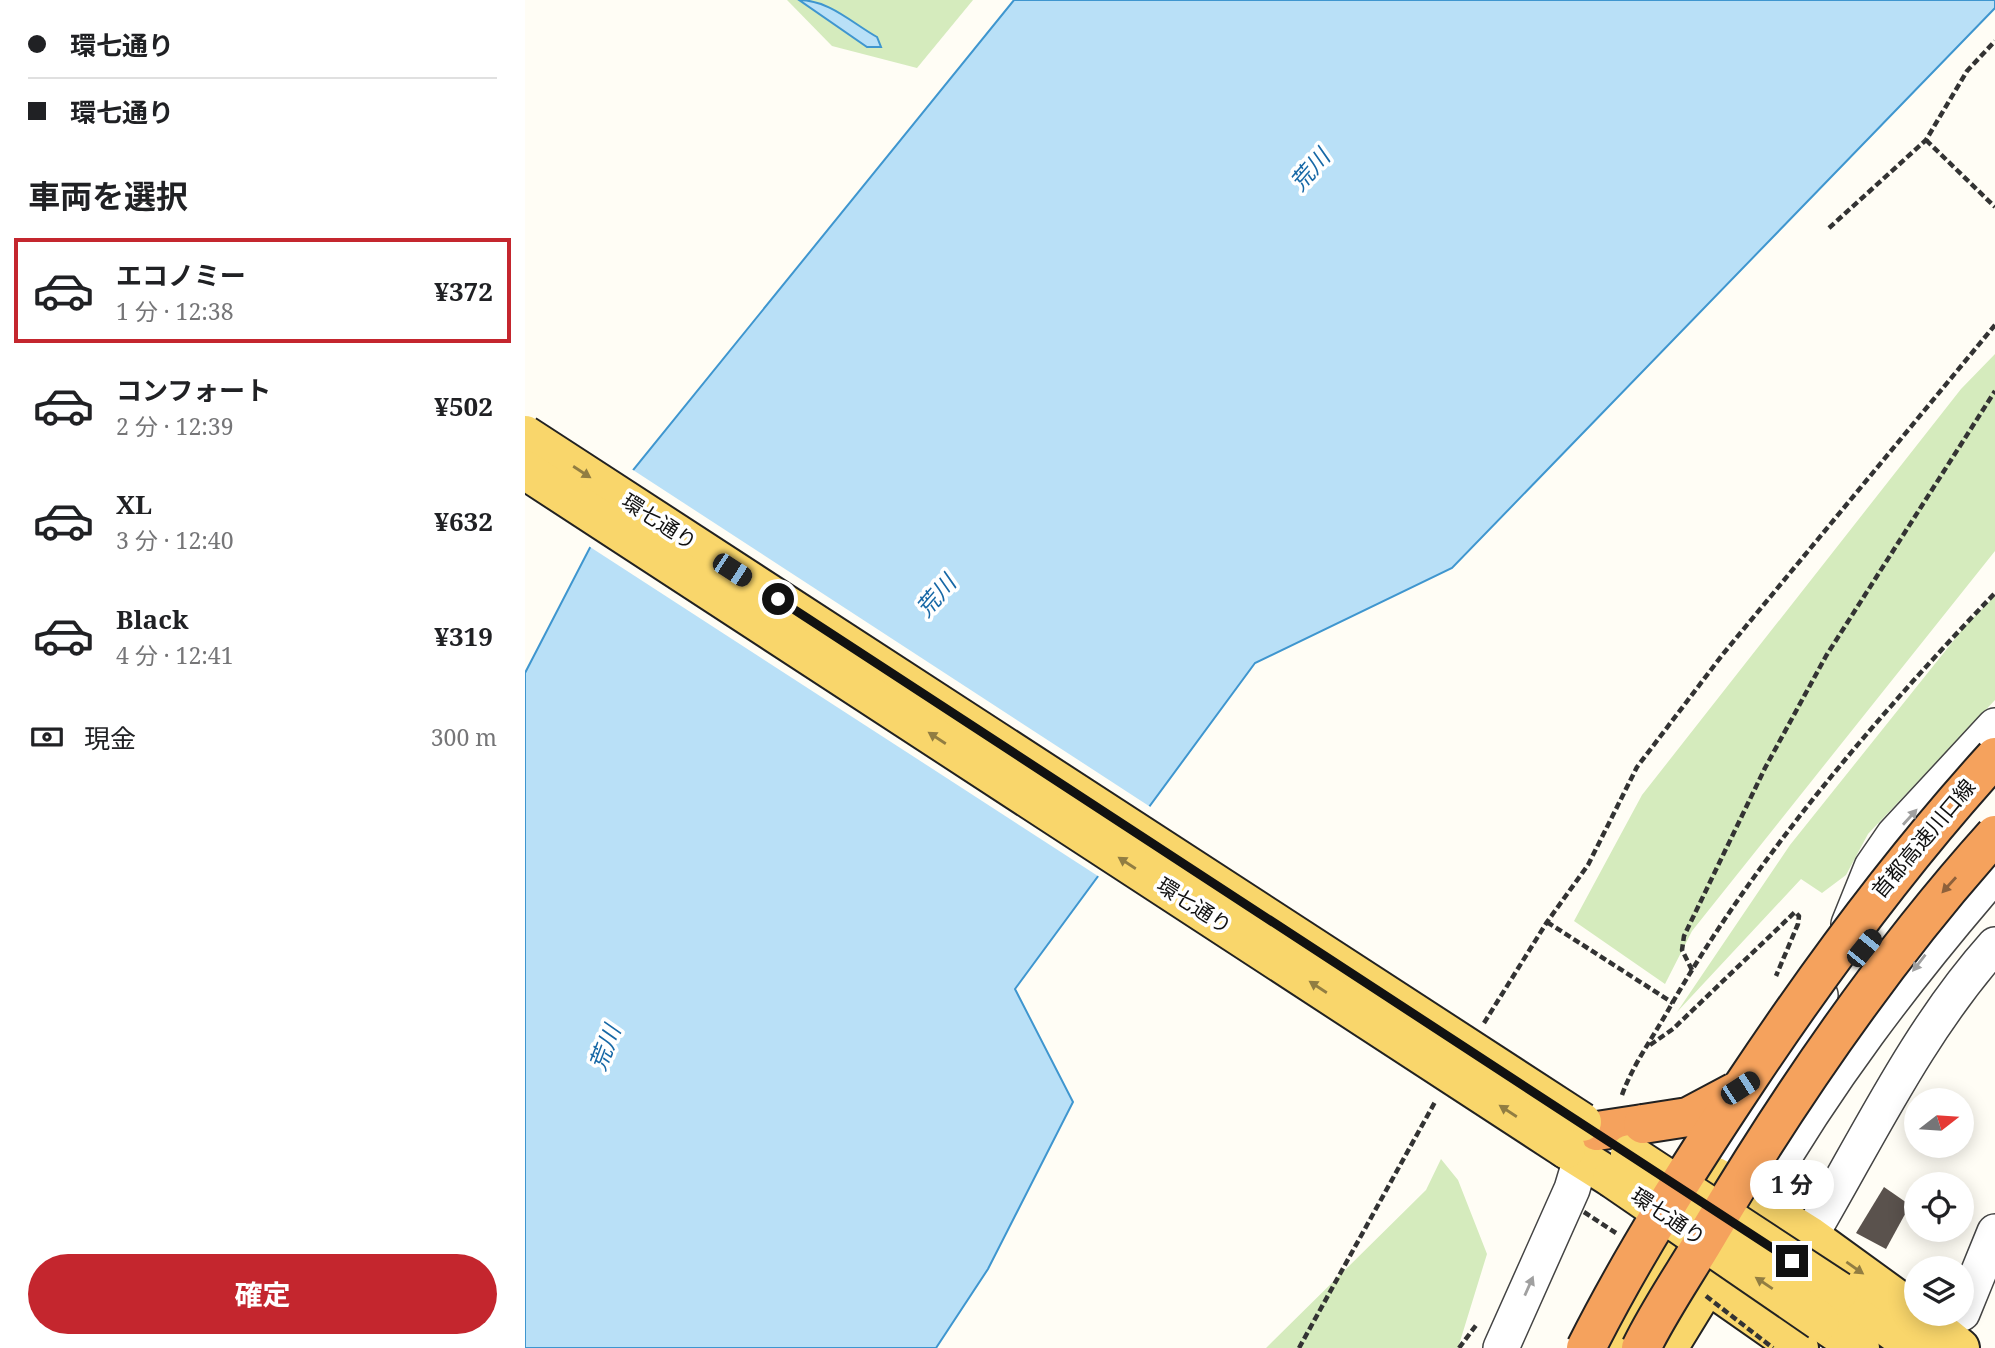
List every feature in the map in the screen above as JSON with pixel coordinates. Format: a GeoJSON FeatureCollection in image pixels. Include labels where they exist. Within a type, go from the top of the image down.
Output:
{"type":"FeatureCollection","features":[{"type":"Feature","properties":{"kind":"highway","name":"首都高速川口線"},"geometry":{"type":"LineString","coordinates":[[1586,1348],[1685,1172],[1825,965],[1884,884],[1995,757]]}},
{"type":"Feature","properties":{"kind":"highway"},"geometry":{"type":"LineString","coordinates":[[1831,973],[1891,894],[1995,774]]}},
{"type":"Feature","properties":{"kind":"highway"},"geometry":{"type":"LineString","coordinates":[[1603,1140],[1688,1117],[1758,1077],[1790,1043],[1928,868],[1995,792]]}},
{"type":"Feature","properties":{"kind":"highway"},"geometry":{"type":"LineString","coordinates":[[1641,1348],[1766,1137],[1814,1065],[1942,894],[1995,835]]}},
{"type":"Feature","properties":{"kind":"main road","name":"環七通り"},"geometry":{"type":"LineString","coordinates":[[525,435],[1603,1140],[1819,1320],[1860,1348]]}},
{"type":"Feature","properties":{"kind":"main road","name":"環七通り"},"geometry":{"type":"LineString","coordinates":[[525,470],[1603,1140]]}},
{"type":"Feature","properties":{"kind":"main road"},"geometry":{"type":"LineString","coordinates":[[1612,1348],[1665,1254],[1716,1177],[1810,1236],[1904,1305]]}},
{"type":"Feature","properties":{"kind":"main road"},"geometry":{"type":"LineString","coordinates":[[1668,1348],[1705,1283],[1758,1203]]}},
{"type":"Feature","properties":{"kind":"main road"},"geometry":{"type":"LineString","coordinates":[[1665,1254],[1705,1283],[1819,1320]]}},
{"type":"Feature","properties":{"kind":"main road","name":"環七通り"},"geometry":{"type":"LineString","coordinates":[[1819,1320],[1950,1333]]}},
{"type":"Feature","properties":{"kind":"street"},"geometry":{"type":"LineString","coordinates":[[1716,1177],[1786,1063],[1831,973],[1872,867],[1887,845],[1995,726]]}},
{"type":"Feature","properties":{"kind":"street"},"geometry":{"type":"LineString","coordinates":[[1758,1203],[1862,1037],[1935,944],[1995,874]]}},
{"type":"Feature","properties":{"kind":"street"},"geometry":{"type":"LineString","coordinates":[[1810,1236],[1933,1023],[1966,977],[1995,945]]}},
{"type":"Feature","properties":{"kind":"street"},"geometry":{"type":"LineString","coordinates":[[1501,1348],[1567,1199],[1603,1140]]}},
{"type":"Feature","properties":{"kind":"street"},"geometry":{"type":"LineString","coordinates":[[1950,1333],[1995,1233]]}},
{"type":"Feature","properties":{"kind":"path"},"geometry":{"type":"LineString","coordinates":[[1829,228],[1926,140],[1967,71],[1995,41]]}},
{"type":"Feature","properties":{"kind":"path"},"geometry":{"type":"LineString","coordinates":[[1926,140],[1995,207]]}},
{"type":"Feature","properties":{"kind":"path"},"geometry":{"type":"LineString","coordinates":[[1478,1032],[1547,922],[1588,865],[1637,767],[1723,654],[1995,326]]}},
{"type":"Feature","properties":{"kind":"path"},"geometry":{"type":"LineString","coordinates":[[1692,970],[1682,950],[1684,936],[1765,768],[1826,656],[1995,391]]}},
{"type":"Feature","properties":{"kind":"path"},"geometry":{"type":"LineString","coordinates":[[1603,1140],[1629,1074],[1649,1046],[1692,970],[1755,877],[1868,734],[1995,593]]}},
{"type":"Feature","properties":{"kind":"path"},"geometry":{"type":"LineString","coordinates":[[1649,1046],[1673,1029],[1795,912],[1799,916],[1798,923],[1772,986]]}},
{"type":"Feature","properties":{"kind":"path"},"geometry":{"type":"LineString","coordinates":[[1547,922],[1672,1003]]}},
{"type":"Feature","properties":{"kind":"path"},"geometry":{"type":"LineString","coordinates":[[1299,1348],[1442,1091]]}},
{"type":"Feature","properties":{"kind":"path"},"geometry":{"type":"LineString","coordinates":[[1459,1348],[1474,1325]]}},
{"type":"Feature","properties":{"kind":"green space"},"geometry":{"type":"Polygon","coordinates":[[[787,0],[973,0],[917,68],[832,46],[787,0]]]}},
{"type":"Feature","properties":{"kind":"green space"},"geometry":{"type":"Polygon","coordinates":[[[1995,354],[1995,551],[1692,931],[1665,984],[1574,921],[1642,795],[1961,389],[1995,354]]]}},
{"type":"Feature","properties":{"kind":"green space"},"geometry":{"type":"Polygon","coordinates":[[[1995,596],[1995,700],[1868,834],[1846,875],[1822,893],[1801,879],[1677,1012],[1790,845],[1966,625],[1995,596]]]}},
{"type":"Feature","properties":{"kind":"green space"},"geometry":{"type":"Polygon","coordinates":[[[1441,1159],[1458,1180],[1487,1254],[1458,1348],[1266,1348],[1426,1190],[1441,1159]]]}},
{"type":"Feature","properties":{"kind":"water"},"geometry":{"type":"Polygon","coordinates":[[[799,0],[820,4],[840,13],[877,37],[881,47],[867,47],[799,0]]]}},
{"type":"Feature","properties":{"kind":"water","name":"荒川"},"geometry":{"type":"Polygon","coordinates":[[[1014,0],[1995,0],[1995,8],[1452,568],[1255,663],[1015,989],[1073,1102],[988,1269],[936,1348],[525,1348],[525,673],[625,480],[1014,0]]]}},
{"type":"Feature","properties":{"kind":"pier"},"geometry":{"type":"Polygon","coordinates":[[[630,468],[1152,808],[1101,878],[587,545],[630,468]]]}},
{"type":"Feature","properties":{"kind":"building"},"geometry":{"type":"Polygon","coordinates":[[[1884,1187],[1904,1201],[1904,1216],[1886,1249],[1856,1233],[1884,1187]]]}},
{"type":"Feature","properties":{"kind":"route"},"geometry":{"type":"LineString","coordinates":[[778,599],[1597,1131],[1792,1261]]}}]}
